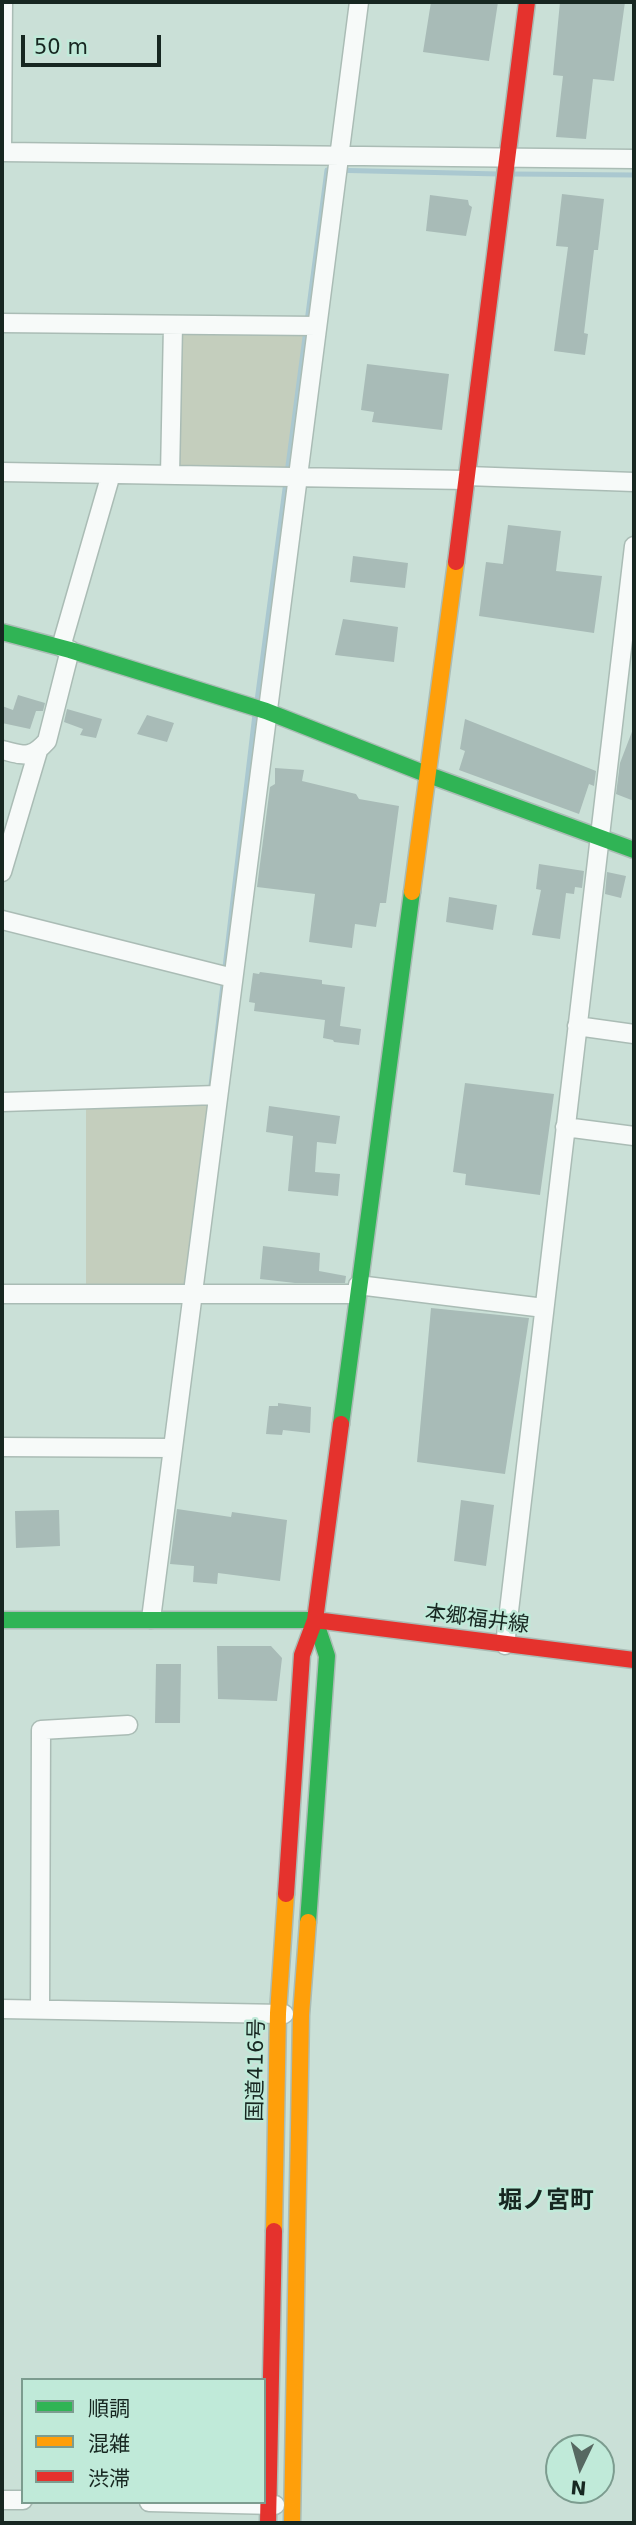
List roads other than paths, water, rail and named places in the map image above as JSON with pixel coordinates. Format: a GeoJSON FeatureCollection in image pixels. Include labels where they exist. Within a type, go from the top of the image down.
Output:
{"type":"FeatureCollection","features":[{"type":"Feature","properties":{"kind":"main road"},"geometry":{"type":"LineString","coordinates":[[2,1620],[315,1620],[527,2]]}},
{"type":"Feature","properties":{"kind":"main road"},"geometry":{"type":"LineString","coordinates":[[2,632],[266,711],[426,774],[634,850]]}},
{"type":"Feature","properties":{"kind":"main road","name":"本郷福井線"},"geometry":{"type":"LineString","coordinates":[[315,1620],[634,1660]]}},
{"type":"Feature","properties":{"kind":"main road","name":"国道416号"},"geometry":{"type":"LineString","coordinates":[[268,2523],[278,2013],[302,1655],[315,1620]]}},
{"type":"Feature","properties":{"kind":"main road","name":"国道416号"},"geometry":{"type":"LineString","coordinates":[[292,2523],[301,2015],[327,1656],[315,1620]]}},
{"type":"Feature","properties":{"kind":"street"},"geometry":{"type":"LineString","coordinates":[[3,2],[2,152],[634,159]]}},
{"type":"Feature","properties":{"kind":"street"},"geometry":{"type":"LineString","coordinates":[[151,1619],[359,2]]}},
{"type":"Feature","properties":{"kind":"street"},"geometry":{"type":"LineString","coordinates":[[2,323],[317,326]]}},
{"type":"Feature","properties":{"kind":"street"},"geometry":{"type":"LineString","coordinates":[[170,475],[173,325]]}},
{"type":"Feature","properties":{"kind":"street"},"geometry":{"type":"LineString","coordinates":[[2,472],[634,482]]}},
{"type":"Feature","properties":{"kind":"street"},"geometry":{"type":"LineString","coordinates":[[2,750],[26,756],[38,751],[47,741],[66,649],[111,474]]}},
{"type":"Feature","properties":{"kind":"street"},"geometry":{"type":"LineString","coordinates":[[505,1645],[598,837],[616,694],[630,617],[634,547]]}},
{"type":"Feature","properties":{"kind":"street"},"geometry":{"type":"LineString","coordinates":[[616,694],[634,700]]}},
{"type":"Feature","properties":{"kind":"street"},"geometry":{"type":"LineString","coordinates":[[2,872],[38,751]]}},
{"type":"Feature","properties":{"kind":"street"},"geometry":{"type":"LineString","coordinates":[[2,920],[233,978]]}},
{"type":"Feature","properties":{"kind":"street"},"geometry":{"type":"LineString","coordinates":[[577,1026],[634,1034]]}},
{"type":"Feature","properties":{"kind":"street"},"geometry":{"type":"LineString","coordinates":[[2,1102],[217,1095]]}},
{"type":"Feature","properties":{"kind":"street"},"geometry":{"type":"LineString","coordinates":[[565,1127],[634,1136]]}},
{"type":"Feature","properties":{"kind":"street"},"geometry":{"type":"LineString","coordinates":[[2,1294],[192,1294],[357,1289],[544,1308]]}},
{"type":"Feature","properties":{"kind":"street"},"geometry":{"type":"LineString","coordinates":[[2,1447],[172,1448]]}},
{"type":"Feature","properties":{"kind":"street"},"geometry":{"type":"LineString","coordinates":[[40,2009],[41,1730],[128,1725]]}},
{"type":"Feature","properties":{"kind":"street"},"geometry":{"type":"LineString","coordinates":[[2,2009],[301,2015]]}},
{"type":"Feature","properties":{"kind":"street"},"geometry":{"type":"LineString","coordinates":[[2,2500],[21,2500]]}},
{"type":"Feature","properties":{"kind":"street"},"geometry":{"type":"LineString","coordinates":[[266,2504],[292,2505]]}},
{"type":"Feature","properties":{"kind":"waterway"},"geometry":{"type":"LineString","coordinates":[[257,701],[327,170],[499,174]]}},
{"type":"Feature","properties":{"kind":"waterway"},"geometry":{"type":"LineString","coordinates":[[513,174],[634,175]]}},
{"type":"Feature","properties":{"kind":"waterway"},"geometry":{"type":"LineString","coordinates":[[210,1094],[255,714]]}},
{"type":"Feature","properties":{"kind":"district","name":"堀ノ宮町"},"geometry":{"type":"Point","coordinates":[546,2202]}}]}
